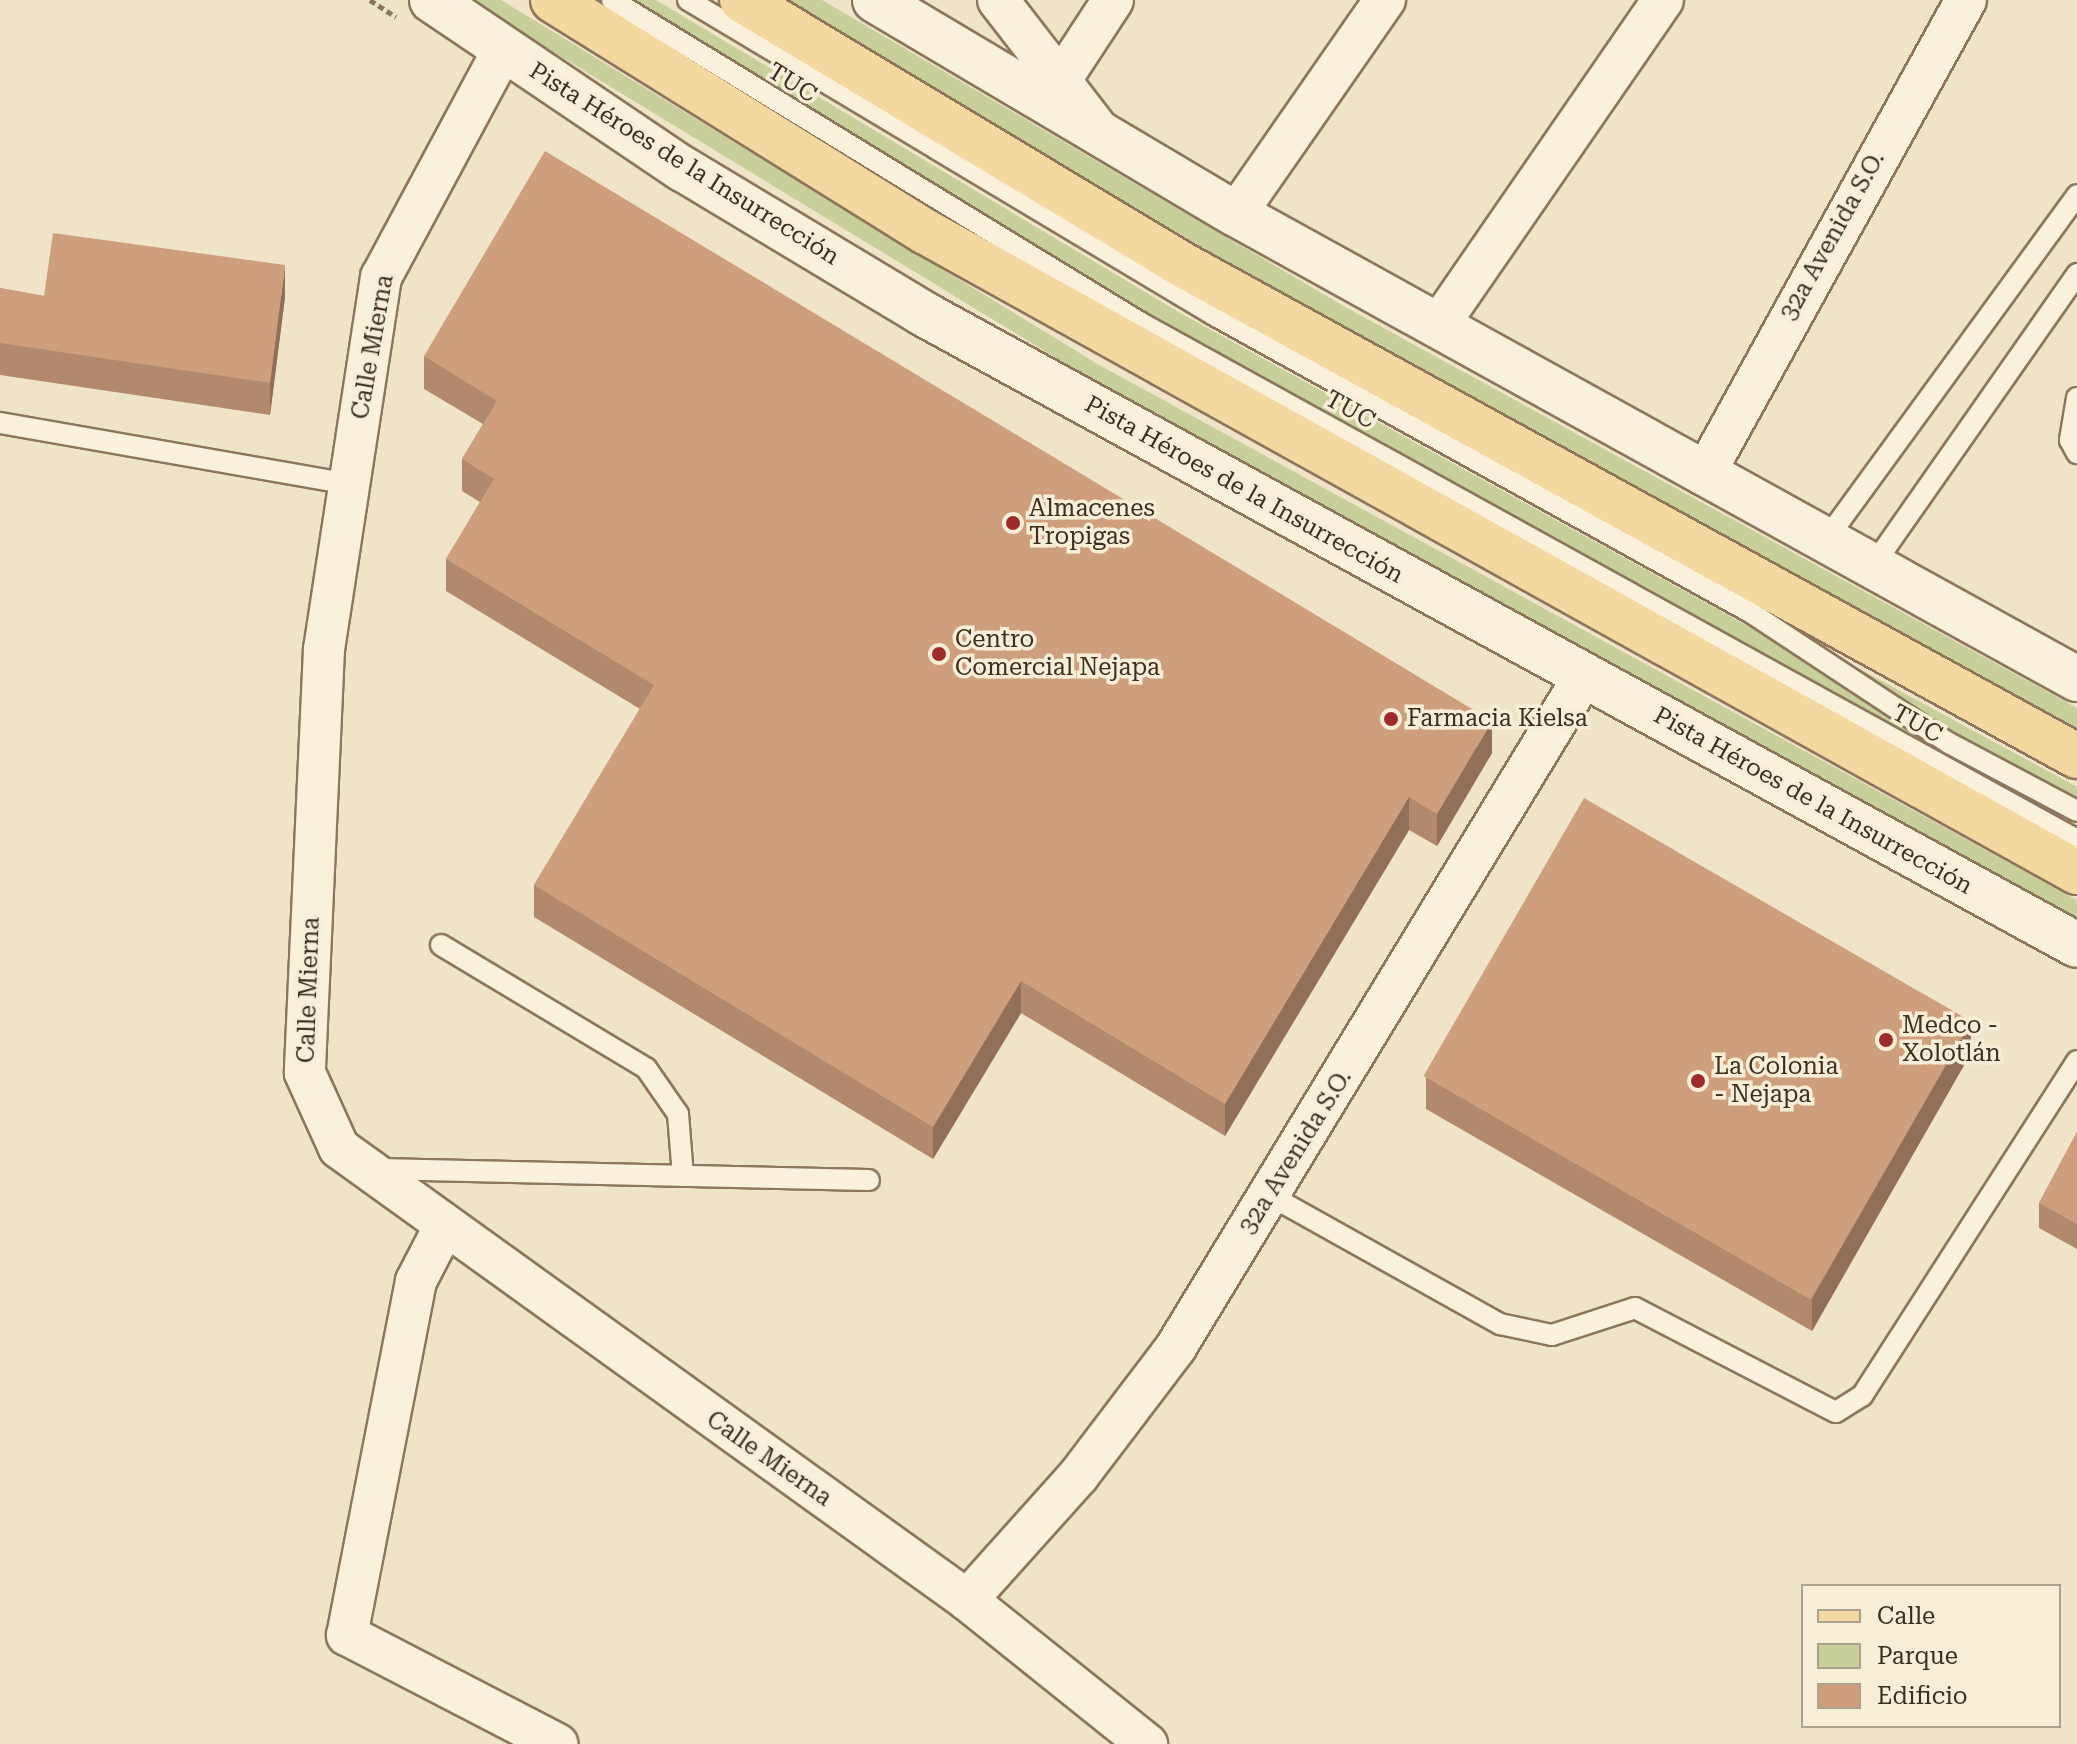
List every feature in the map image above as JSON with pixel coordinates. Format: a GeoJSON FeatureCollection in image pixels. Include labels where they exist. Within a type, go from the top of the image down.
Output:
{"type":"FeatureCollection","features":[{"type":"Feature","properties":{"kind":"main road"},"geometry":{"type":"LineString","coordinates":[[553,0],[926,232],[2077,872]]}},
{"type":"Feature","properties":{"kind":"main road"},"geometry":{"type":"LineString","coordinates":[[742,0],[1183,265],[2077,756]]}},
{"type":"Feature","properties":{"kind":"street","name":"Pista Héroes de la Insurrección"},"geometry":{"type":"LineString","coordinates":[[432,0],[683,169],[924,314],[2077,945]]}},
{"type":"Feature","properties":{"kind":"street"},"geometry":{"type":"LineString","coordinates":[[875,0],[1236,214],[2077,679]]}},
{"type":"Feature","properties":{"kind":"street"},"geometry":{"type":"LineString","coordinates":[[998,0],[1062,78],[1100,132]]}},
{"type":"Feature","properties":{"kind":"street"},"geometry":{"type":"LineString","coordinates":[[1062,78],[1113,0]]}},
{"type":"Feature","properties":{"kind":"street"},"geometry":{"type":"LineString","coordinates":[[1236,214],[1385,0]]}},
{"type":"Feature","properties":{"kind":"street"},"geometry":{"type":"LineString","coordinates":[[1438,326],[1663,0]]}},
{"type":"Feature","properties":{"kind":"street","name":"32a Avenida S.O."},"geometry":{"type":"LineString","coordinates":[[1704,475],[1966,0]]}},
{"type":"Feature","properties":{"kind":"street","name":"Calle Mierna"},"geometry":{"type":"LineString","coordinates":[[504,48],[381,277],[324,649],[305,1073],[339,1148],[443,1229],[967,1600],[1147,1744]]}},
{"type":"Feature","properties":{"kind":"street","name":"32a Avenida S.O."},"geometry":{"type":"LineString","coordinates":[[967,1600],[1079,1475],[1167,1358],[1584,676]]}},
{"type":"Feature","properties":{"kind":"street"},"geometry":{"type":"LineString","coordinates":[[443,1229],[416,1281],[347,1635],[557,1744]]}},
{"type":"Feature","properties":{"kind":"lane","name":"TUC"},"geometry":{"type":"LineString","coordinates":[[612,0],[1141,323],[2077,840]]}},
{"type":"Feature","properties":{"kind":"lane","name":"TUC"},"geometry":{"type":"LineString","coordinates":[[688,0],[1214,315],[1750,612],[1949,743],[2077,811]]}},
{"type":"Feature","properties":{"kind":"lane"},"geometry":{"type":"LineString","coordinates":[[1825,541],[2077,195]]}},
{"type":"Feature","properties":{"kind":"lane"},"geometry":{"type":"LineString","coordinates":[[1872,567],[2077,274]]}},
{"type":"Feature","properties":{"kind":"lane"},"geometry":{"type":"LineString","coordinates":[[2077,398],[2070,440],[2077,453]]}},
{"type":"Feature","properties":{"kind":"lane"},"geometry":{"type":"LineString","coordinates":[[0,423],[349,484]]}},
{"type":"Feature","properties":{"kind":"lane"},"geometry":{"type":"LineString","coordinates":[[441,945],[646,1068],[678,1114],[683,1176]]}},
{"type":"Feature","properties":{"kind":"lane"},"geometry":{"type":"LineString","coordinates":[[1269,1195],[1500,1324],[1552,1335],[1635,1308],[1836,1412],[1862,1396],[2077,1061]]}},
{"type":"Feature","properties":{"kind":"lane"},"geometry":{"type":"LineString","coordinates":[[367,1169],[869,1180]]}},
{"type":"Feature","properties":{"kind":"green space"},"geometry":{"type":"Polygon","coordinates":[[[468,0],[501,0],[1101,366],[2077,900],[2077,921],[1084,375],[468,0]]]}},
{"type":"Feature","properties":{"kind":"green space"},"geometry":{"type":"Polygon","coordinates":[[[627,0],[656,0],[1182,314],[1766,636],[1937,750],[1215,351],[897,168],[627,0]]]}},
{"type":"Feature","properties":{"kind":"green space"},"geometry":{"type":"Polygon","coordinates":[[[786,0],[822,0],[1347,308],[2077,708],[2077,729],[1215,255],[786,0]]]}},
{"type":"Feature","properties":{"kind":"green space"},"geometry":{"type":"Polygon","coordinates":[[[1834,655],[2077,787],[2077,803],[1952,735],[1834,655]]]}},
{"type":"Feature","properties":{"kind":"building","name":"Centro Comercial Nejapa"},"geometry":{"type":"Polygon","coordinates":[[[545,151],[1492,721],[1437,814],[1409,797],[1225,1104],[1021,981],[933,1127],[534,885],[654,685],[446,559],[494,479],[462,459],[497,401],[424,356],[545,151]]]}},
{"type":"Feature","properties":{"kind":"building"},"geometry":{"type":"Polygon","coordinates":[[[53,233],[285,265],[270,383],[0,343],[0,288],[44,296],[53,233]]]}},
{"type":"Feature","properties":{"kind":"building","name":"La Colonia - Nejapa"},"geometry":{"type":"Polygon","coordinates":[[[1584,798],[1971,1022],[1811,1299],[1424,1076],[1584,798]]]}},
{"type":"Feature","properties":{"kind":"building"},"geometry":{"type":"Polygon","coordinates":[[[2077,1132],[2077,1224],[2039,1203],[2077,1132]]]}},
{"type":"Feature","properties":{"kind":"place","name":"Almacenes Tropigas"},"geometry":{"type":"Point","coordinates":[1013,523]}},
{"type":"Feature","properties":{"kind":"place","name":"Centro Comercial Nejapa"},"geometry":{"type":"Point","coordinates":[939,654]}},
{"type":"Feature","properties":{"kind":"place","name":"Farmacia Kielsa"},"geometry":{"type":"Point","coordinates":[1391,719]}},
{"type":"Feature","properties":{"kind":"place","name":"Medco - Xolotlán"},"geometry":{"type":"Point","coordinates":[1886,1040]}},
{"type":"Feature","properties":{"kind":"place","name":"La Colonia - Nejapa"},"geometry":{"type":"Point","coordinates":[1698,1081]}}]}
